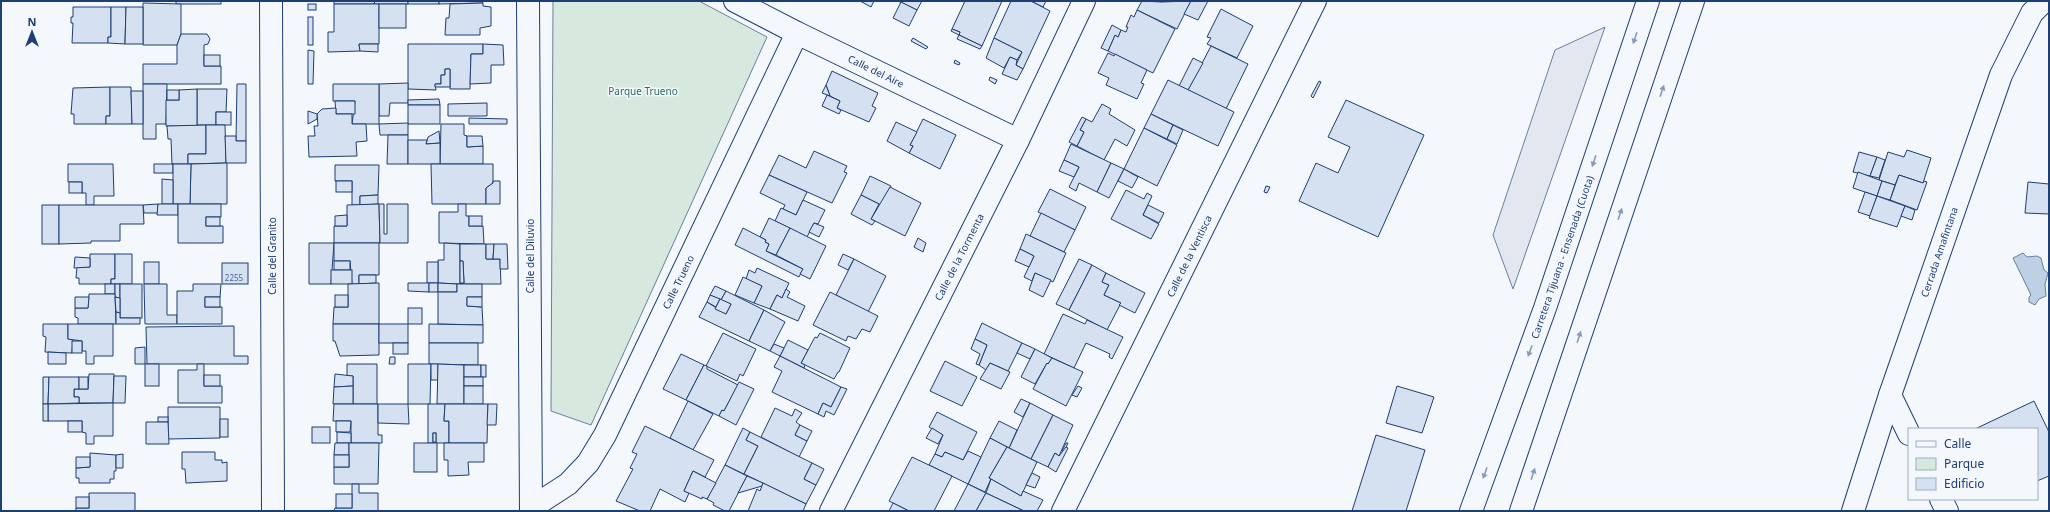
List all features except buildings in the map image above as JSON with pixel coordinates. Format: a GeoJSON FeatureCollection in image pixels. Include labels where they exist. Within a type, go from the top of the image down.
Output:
{"type":"FeatureCollection","features":[{"type":"Feature","properties":{"kind":"main road","name":"Calle del Granito"},"geometry":{"type":"LineString","coordinates":[[271,1],[273,511]]}},
{"type":"Feature","properties":{"kind":"main road","name":"Calle del Diluvio"},"geometry":{"type":"LineString","coordinates":[[528,1],[531,510]]}},
{"type":"Feature","properties":{"kind":"main road","name":"Calle del Aire"},"geometry":{"type":"LineString","coordinates":[[735,1],[797,33],[1018,140]]}},
{"type":"Feature","properties":{"kind":"main road","name":"Calle de la Tormenta"},"geometry":{"type":"LineString","coordinates":[[831,511],[1018,140],[1084,1]]}},
{"type":"Feature","properties":{"kind":"main road","name":"Calle de la Ventisca"},"geometry":{"type":"LineString","coordinates":[[1063,511],[1315,1]]}},
{"type":"Feature","properties":{"kind":"main road","name":"Carretera Tijuana - Ensenada (Cuota)"},"geometry":{"type":"LineString","coordinates":[[1471,511],[1545,308],[1648,1]]}},
{"type":"Feature","properties":{"kind":"main road"},"geometry":{"type":"LineString","coordinates":[[1521,511],[1693,1]]}},
{"type":"Feature","properties":{"kind":"main road","name":"Cerrada Amafintana"},"geometry":{"type":"LineString","coordinates":[[1853,511],[1890,395],[2000,75],[2032,13],[2044,1]]}},
{"type":"Feature","properties":{"kind":"main road","name":"Calle Trueno"},"geometry":{"type":"LineString","coordinates":[[531,510],[568,484],[588,463],[605,435],[797,33]]}},
{"type":"Feature","properties":{"kind":"main road"},"geometry":{"type":"LineString","coordinates":[[1890,395],[1908,432]]}},
{"type":"Feature","properties":{"kind":"main road"},"geometry":{"type":"LineString","coordinates":[[1942,500],[1947,511]]}},
{"type":"Feature","properties":{"kind":"green space","name":"Parque Trueno"},"geometry":{"type":"Polygon","coordinates":[[[553,1],[699,1],[767,37],[591,425],[551,411],[553,1]]]}},
{"type":"Feature","properties":{"kind":"shaded area"},"geometry":{"type":"Polygon","coordinates":[[[1605,27],[1513,289],[1493,235],[1555,50],[1605,27]]]}},
{"type":"Feature","properties":{"kind":"water"},"geometry":{"type":"Polygon","coordinates":[[[2023,253],[2027,257],[2037,256],[2041,258],[2044,270],[2048,273],[2045,284],[2046,296],[2039,299],[2035,305],[2029,302],[2029,297],[2031,295],[2013,258],[2023,253]]]}}]}
